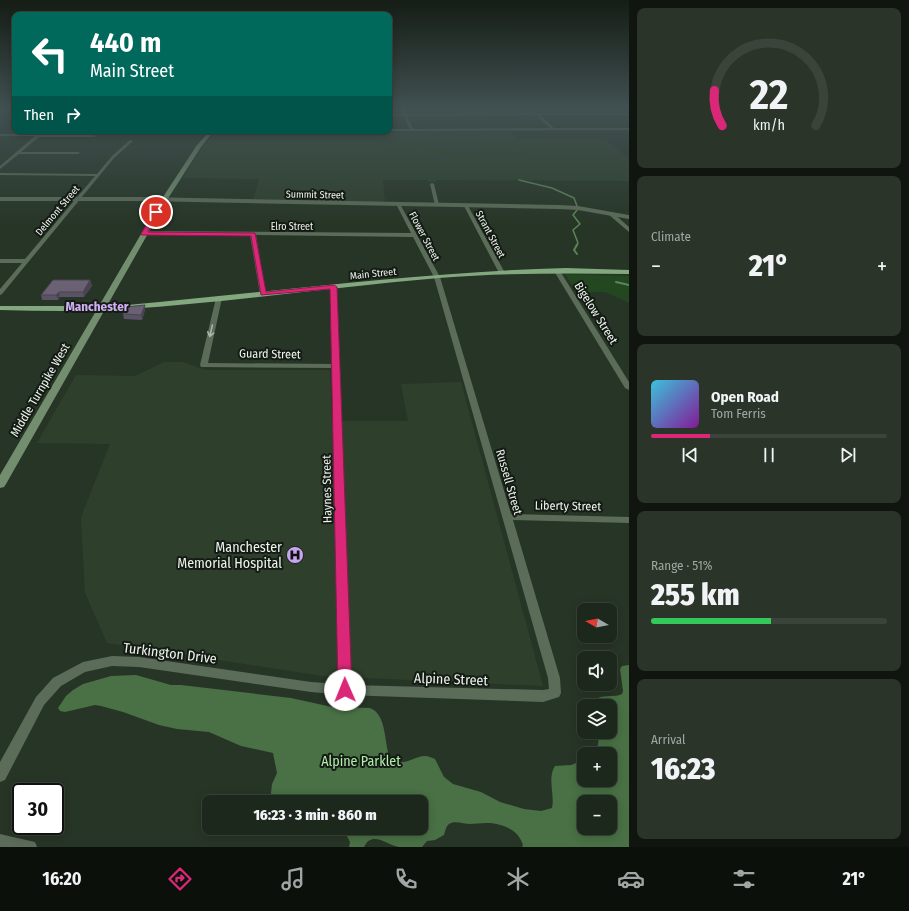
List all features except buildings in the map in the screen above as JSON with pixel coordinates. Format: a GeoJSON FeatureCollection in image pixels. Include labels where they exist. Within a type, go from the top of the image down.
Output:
{"type":"FeatureCollection","features":[{"type":"Feature","properties":{"kind":"main road","name":"Middle Turnpike West"},"geometry":{"type":"LineString","coordinates":[[0,484],[164,200],[198,148]]}},
{"type":"Feature","properties":{"kind":"main road","name":"Main Street"},"geometry":{"type":"LineString","coordinates":[[0,308],[101,308],[501,271],[557,270],[629,272]]}},
{"type":"Feature","properties":{"kind":"street"},"geometry":{"type":"LineString","coordinates":[[0,168],[24,148]]}},
{"type":"Feature","properties":{"kind":"street","name":"Delmont Street"},"geometry":{"type":"LineString","coordinates":[[0,293],[98,174],[124,148]]}},
{"type":"Feature","properties":{"kind":"street"},"geometry":{"type":"LineString","coordinates":[[18,153],[78,153]]}},
{"type":"Feature","properties":{"kind":"street"},"geometry":{"type":"LineString","coordinates":[[0,174],[98,174]]}},
{"type":"Feature","properties":{"kind":"street"},"geometry":{"type":"LineString","coordinates":[[432,184],[437,205]]}},
{"type":"Feature","properties":{"kind":"street","name":"Summit Street"},"geometry":{"type":"LineString","coordinates":[[0,199],[164,200],[576,208],[629,217]]}},
{"type":"Feature","properties":{"kind":"street","name":"Flower Street"},"geometry":{"type":"LineString","coordinates":[[398,204],[437,277]]}},
{"type":"Feature","properties":{"kind":"street","name":"Strant Street"},"geometry":{"type":"LineString","coordinates":[[466,206],[501,271]]}},
{"type":"Feature","properties":{"kind":"street"},"geometry":{"type":"LineString","coordinates":[[610,213],[629,230]]}},
{"type":"Feature","properties":{"kind":"street","name":"Elro Street"},"geometry":{"type":"LineString","coordinates":[[144,234],[415,235]]}},
{"type":"Feature","properties":{"kind":"street"},"geometry":{"type":"LineString","coordinates":[[253,235],[263,294]]}},
{"type":"Feature","properties":{"kind":"street"},"geometry":{"type":"LineString","coordinates":[[0,261],[27,261]]}},
{"type":"Feature","properties":{"kind":"street","name":"Bigelow Street"},"geometry":{"type":"LineString","coordinates":[[557,270],[629,388]]}},
{"type":"Feature","properties":{"kind":"street","name":"Russell Street"},"geometry":{"type":"LineString","coordinates":[[437,277],[554,678],[555,693]]}},
{"type":"Feature","properties":{"kind":"street","name":"Haynes Street"},"geometry":{"type":"LineString","coordinates":[[334,287],[345,690]]}},
{"type":"Feature","properties":{"kind":"street","name":"Guard Street"},"geometry":{"type":"LineString","coordinates":[[219,298],[204,365],[336,366]]}},
{"type":"Feature","properties":{"kind":"street","name":"Liberty Street"},"geometry":{"type":"LineString","coordinates":[[507,517],[629,520]]}},
{"type":"Feature","properties":{"kind":"street","name":"Turkington Drive"},"geometry":{"type":"LineString","coordinates":[[0,775],[40,701],[57,682],[83,667],[112,661],[139,662],[311,687],[345,690]]}},
{"type":"Feature","properties":{"kind":"street","name":"Alpine Street"},"geometry":{"type":"LineString","coordinates":[[345,690],[543,696],[555,693]]}},
{"type":"Feature","properties":{"kind":"street"},"geometry":{"type":"LineString","coordinates":[[0,841],[30,847]]}},
{"type":"Feature","properties":{"kind":"shaded area"},"geometry":{"type":"Polygon","coordinates":[[[203,148],[615,148],[629,158],[629,181],[436,180],[436,182],[427,182],[427,180],[383,180],[385,202],[253,200],[259,179],[183,178],[203,148]]]}},
{"type":"Feature","properties":{"kind":"shaded area","name":"Manchester Memorial Hospital"},"geometry":{"type":"Polygon","coordinates":[[[164,362],[183,362],[205,370],[330,370],[332,421],[408,421],[401,384],[461,382],[543,686],[323,676],[107,643],[85,593],[81,517],[110,444],[37,443],[76,375],[135,376],[164,362]]]}},
{"type":"Feature","properties":{"kind":"green space"},"geometry":{"type":"Polygon","coordinates":[[[423,148],[462,152],[486,152],[505,151],[513,148],[519,148],[516,151],[526,152],[423,153],[422,151],[431,151],[423,148]]]}},
{"type":"Feature","properties":{"kind":"green space"},"geometry":{"type":"Polygon","coordinates":[[[565,274],[629,276],[629,303],[605,292],[576,292],[565,274]]]}},
{"type":"Feature","properties":{"kind":"green space","name":"Alpine Parklet"},"geometry":{"type":"Polygon","coordinates":[[[629,665],[629,847],[522,847],[523,845],[521,839],[513,831],[503,826],[492,823],[470,824],[456,822],[448,825],[444,835],[435,840],[427,841],[422,847],[399,847],[375,839],[367,842],[364,847],[349,847],[350,842],[345,835],[428,835],[428,795],[271,795],[272,784],[277,773],[273,753],[241,746],[209,732],[177,729],[159,725],[101,706],[95,705],[65,712],[60,711],[58,708],[66,696],[83,684],[111,676],[136,675],[171,685],[291,698],[332,707],[370,708],[379,716],[382,723],[390,758],[401,762],[409,761],[420,756],[435,759],[444,777],[453,784],[481,792],[500,802],[524,809],[541,811],[552,808],[553,797],[551,781],[555,766],[571,765],[577,763],[577,787],[617,787],[617,747],[597,747],[598,739],[617,739],[617,699],[596,699],[622,694],[623,691],[620,669],[622,666],[629,665]]]}},
{"type":"Feature","properties":{"kind":"waterway"},"geometry":{"type":"LineString","coordinates":[[519,180],[552,188],[574,198],[577,206]]}},
{"type":"Feature","properties":{"kind":"waterway"},"geometry":{"type":"LineString","coordinates":[[576,246],[578,243],[573,230],[580,224],[573,215],[577,210]]}},
{"type":"Feature","properties":{"kind":"waterway"},"geometry":{"type":"LineString","coordinates":[[577,245],[574,250],[577,254]]}},
{"type":"Feature","properties":{"kind":"waterway"},"geometry":{"type":"LineString","coordinates":[[616,282],[629,285]]}},
{"type":"Feature","properties":{"kind":"place","name":"Manchester Memorial Hospital"},"geometry":{"type":"Point","coordinates":[295,555]}},
{"type":"Feature","properties":{"kind":"district","name":"Manchester"},"geometry":{"type":"Point","coordinates":[97,306]}},
{"type":"Feature","properties":{"kind":"route"},"geometry":{"type":"LineString","coordinates":[[156,212],[144,234],[253,235],[263,294],[334,287],[345,690]]}}]}
